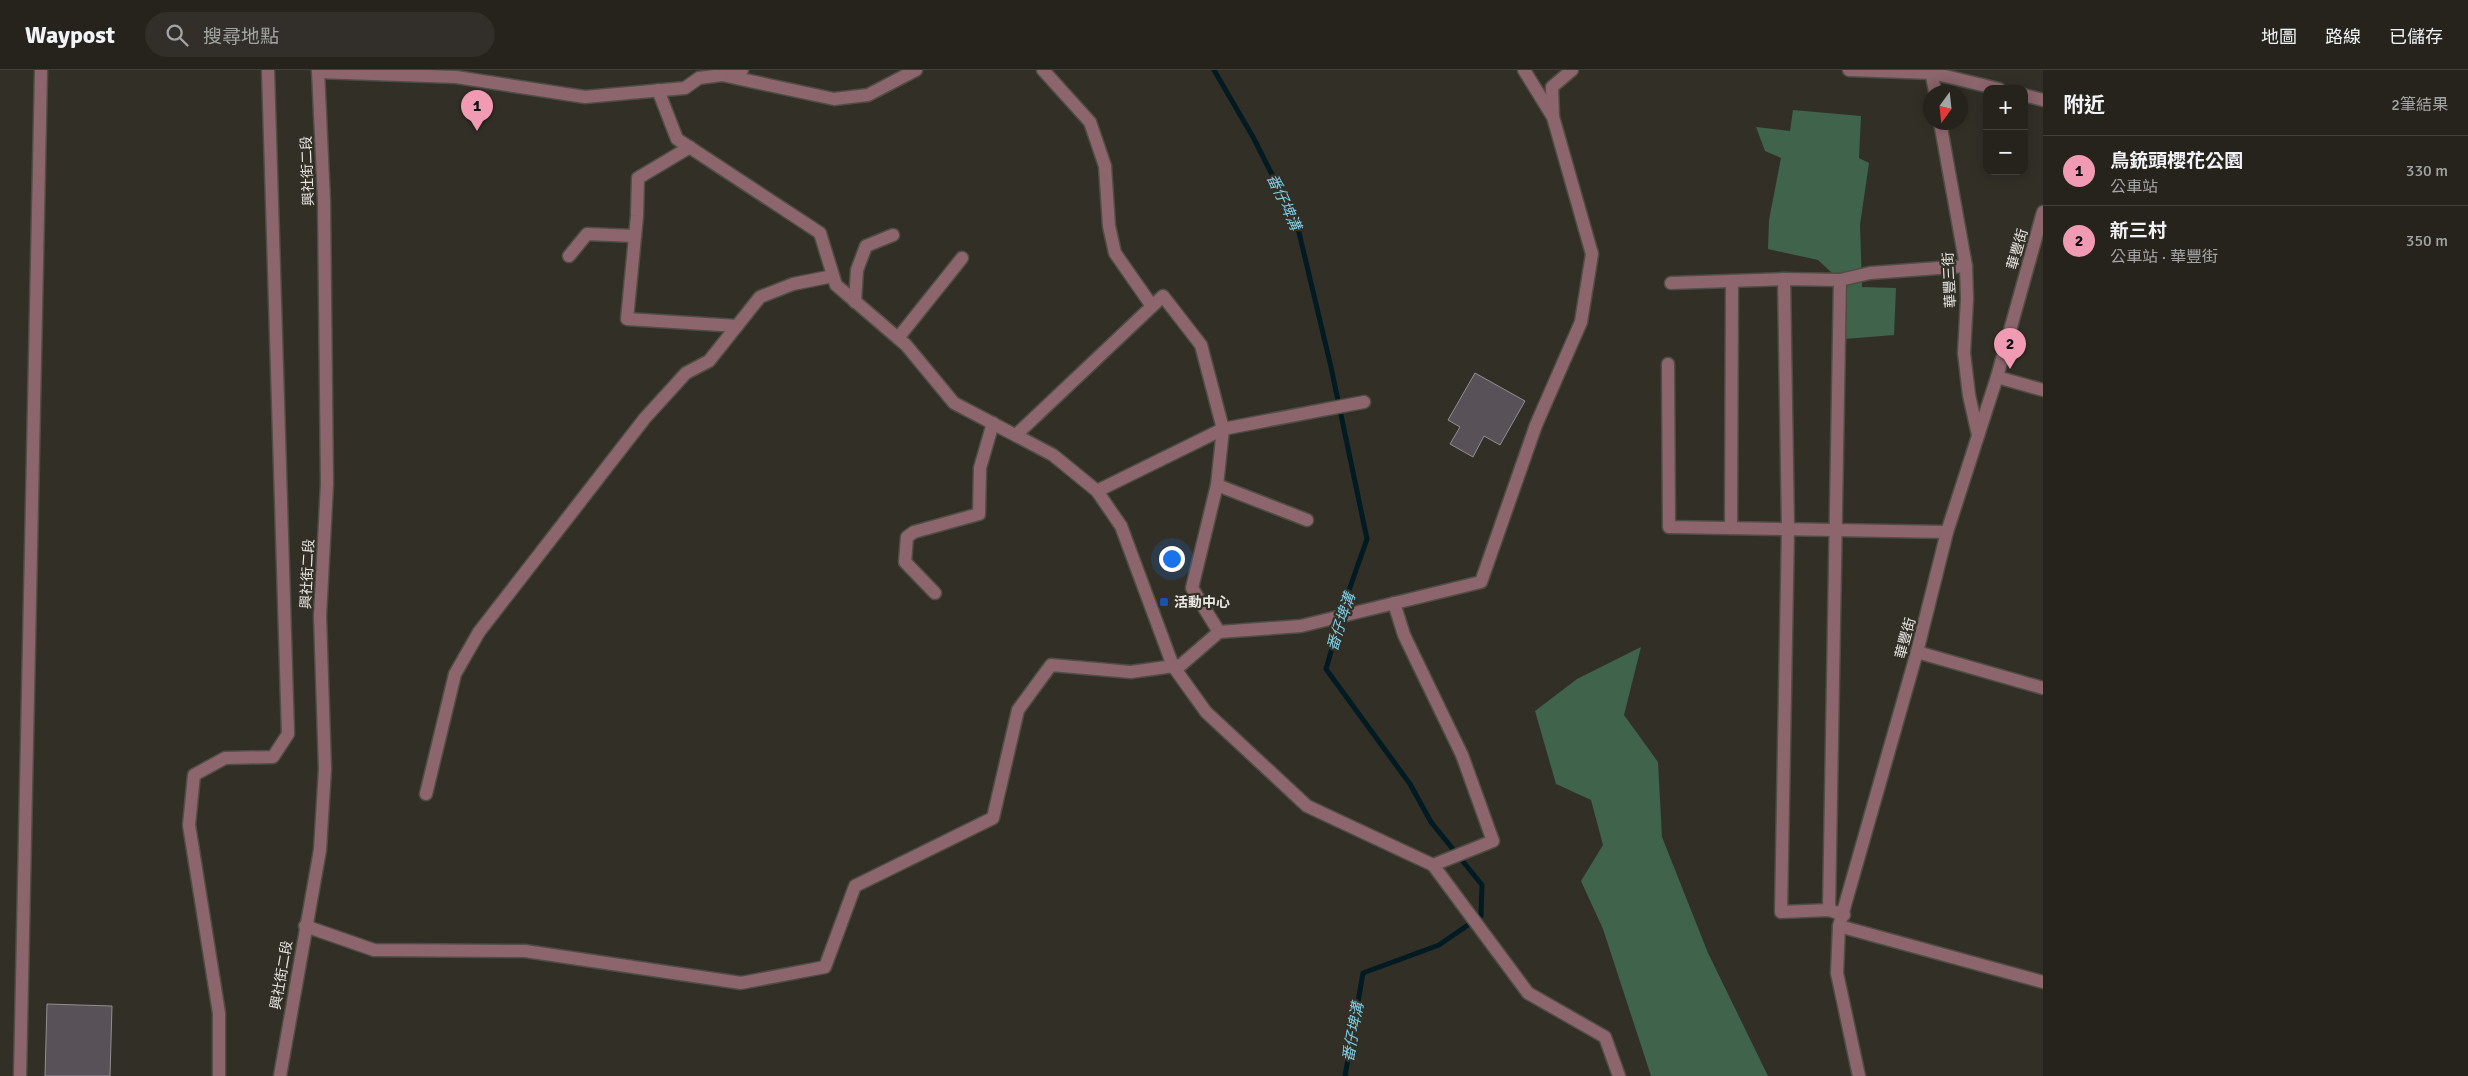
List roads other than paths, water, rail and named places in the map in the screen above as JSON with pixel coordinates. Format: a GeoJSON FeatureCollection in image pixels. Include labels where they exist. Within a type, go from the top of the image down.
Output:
{"type":"FeatureCollection","features":[{"type":"Feature","properties":{"kind":"street"},"geometry":{"type":"LineString","coordinates":[[20,1076],[41,70]]}},
{"type":"Feature","properties":{"kind":"street"},"geometry":{"type":"LineString","coordinates":[[219,1076],[219,1013],[189,825],[194,775],[225,758],[273,757],[288,734],[268,70]]}},
{"type":"Feature","properties":{"kind":"street"},"geometry":{"type":"LineString","coordinates":[[318,71],[456,77],[585,97],[685,88],[699,78],[742,70]]}},
{"type":"Feature","properties":{"kind":"street"},"geometry":{"type":"LineString","coordinates":[[721,73],[834,99],[868,95],[916,70]]}},
{"type":"Feature","properties":{"kind":"street"},"geometry":{"type":"LineString","coordinates":[[1043,70],[1090,122],[1105,166],[1109,226],[1115,253],[1152,306]]}},
{"type":"Feature","properties":{"kind":"street"},"geometry":{"type":"LineString","coordinates":[[1524,70],[1553,117]]}},
{"type":"Feature","properties":{"kind":"street"},"geometry":{"type":"LineString","coordinates":[[305,926],[374,950],[525,951],[741,983],[825,967],[855,886],[993,818],[1018,710],[1051,665],[1131,672],[1180,665],[1219,632],[1301,626],[1481,582],[1536,425],[1581,322],[1592,254],[1553,117],[1552,87],[1572,70]]}},
{"type":"Feature","properties":{"kind":"street"},"geometry":{"type":"LineString","coordinates":[[1849,70],[1931,71],[1984,85]]}},
{"type":"Feature","properties":{"kind":"street","name":"興社街二段"},"geometry":{"type":"LineString","coordinates":[[280,1076],[305,926],[320,850],[325,769],[320,616],[327,484],[324,202],[318,71]]}},
{"type":"Feature","properties":{"kind":"street"},"geometry":{"type":"LineString","coordinates":[[1931,71],[1934,85]]}},
{"type":"Feature","properties":{"kind":"street"},"geometry":{"type":"LineString","coordinates":[[658,90],[677,138],[820,233],[836,285],[898,338],[954,402],[1053,455],[1098,491],[1121,526],[1173,666],[1206,712],[1307,806],[1433,865],[1528,992],[1604,1037],[1619,1076]]}},
{"type":"Feature","properties":{"kind":"street"},"geometry":{"type":"LineString","coordinates":[[2028,96],[2043,100]]}},
{"type":"Feature","properties":{"kind":"street","name":"華豐三街"},"geometry":{"type":"LineString","coordinates":[[1941,130],[1966,266],[1967,298],[1964,353],[1969,395],[1978,438]]}},
{"type":"Feature","properties":{"kind":"street"},"geometry":{"type":"LineString","coordinates":[[690,147],[638,178],[635,236],[627,319],[737,326]]}},
{"type":"Feature","properties":{"kind":"street","name":"華豐街"},"geometry":{"type":"LineString","coordinates":[[1859,1076],[1837,973],[1841,921],[1917,652],[1948,532],[1997,377],[2043,212]]}},
{"type":"Feature","properties":{"kind":"street"},"geometry":{"type":"LineString","coordinates":[[569,256],[587,234],[635,236]]}},
{"type":"Feature","properties":{"kind":"street"},"geometry":{"type":"LineString","coordinates":[[855,302],[857,270],[866,246],[893,235]]}},
{"type":"Feature","properties":{"kind":"street"},"geometry":{"type":"LineString","coordinates":[[898,338],[962,258]]}},
{"type":"Feature","properties":{"kind":"street"},"geometry":{"type":"LineString","coordinates":[[1671,283],[1784,279],[1840,280],[1870,273],[1966,266]]}},
{"type":"Feature","properties":{"kind":"street"},"geometry":{"type":"LineString","coordinates":[[426,794],[455,674],[480,632],[645,418],[686,374],[709,360],[760,297],[794,284],[833,276]]}},
{"type":"Feature","properties":{"kind":"street"},"geometry":{"type":"LineString","coordinates":[[1784,279],[1788,528],[1780,912],[1829,910],[1841,921],[2043,982]]}},
{"type":"Feature","properties":{"kind":"street"},"geometry":{"type":"LineString","coordinates":[[1829,910],[1840,280]]}},
{"type":"Feature","properties":{"kind":"street"},"geometry":{"type":"LineString","coordinates":[[1731,528],[1732,281]]}},
{"type":"Feature","properties":{"kind":"street"},"geometry":{"type":"LineString","coordinates":[[1016,435],[1163,296],[1201,345],[1223,429],[1217,485],[1192,588],[1219,632]]}},
{"type":"Feature","properties":{"kind":"street"},"geometry":{"type":"LineString","coordinates":[[1668,364],[1669,527],[1948,532]]}},
{"type":"Feature","properties":{"kind":"street"},"geometry":{"type":"LineString","coordinates":[[1997,377],[2043,390]]}},
{"type":"Feature","properties":{"kind":"street"},"geometry":{"type":"LineString","coordinates":[[1098,491],[1223,429],[1364,402]]}},
{"type":"Feature","properties":{"kind":"street"},"geometry":{"type":"LineString","coordinates":[[935,593],[905,562],[906,537],[914,532],[979,514],[980,468],[993,423]]}},
{"type":"Feature","properties":{"kind":"street"},"geometry":{"type":"LineString","coordinates":[[1217,485],[1307,520]]}},
{"type":"Feature","properties":{"kind":"street"},"geometry":{"type":"LineString","coordinates":[[1394,603],[1404,635],[1462,755],[1493,841],[1433,865]]}},
{"type":"Feature","properties":{"kind":"street"},"geometry":{"type":"LineString","coordinates":[[1917,652],[2043,688]]}},
{"type":"Feature","properties":{"kind":"waterway","name":"番仔埤溝"},"geometry":{"type":"LineString","coordinates":[[1214,70],[1253,137],[1297,224],[1331,367],[1367,539],[1347,596],[1326,669],[1410,784],[1431,822],[1482,885],[1481,916],[1439,945],[1363,973],[1345,1076]]}},
{"type":"Feature","properties":{"kind":"place","name":"鳥銃頭櫻花公園"},"geometry":{"type":"Point","coordinates":[477,131]}},
{"type":"Feature","properties":{"kind":"place","name":"新三村"},"geometry":{"type":"Point","coordinates":[2010,369]}},
{"type":"Feature","properties":{"kind":"place","name":"活動中心"},"geometry":{"type":"Point","coordinates":[1164,602]}}]}
